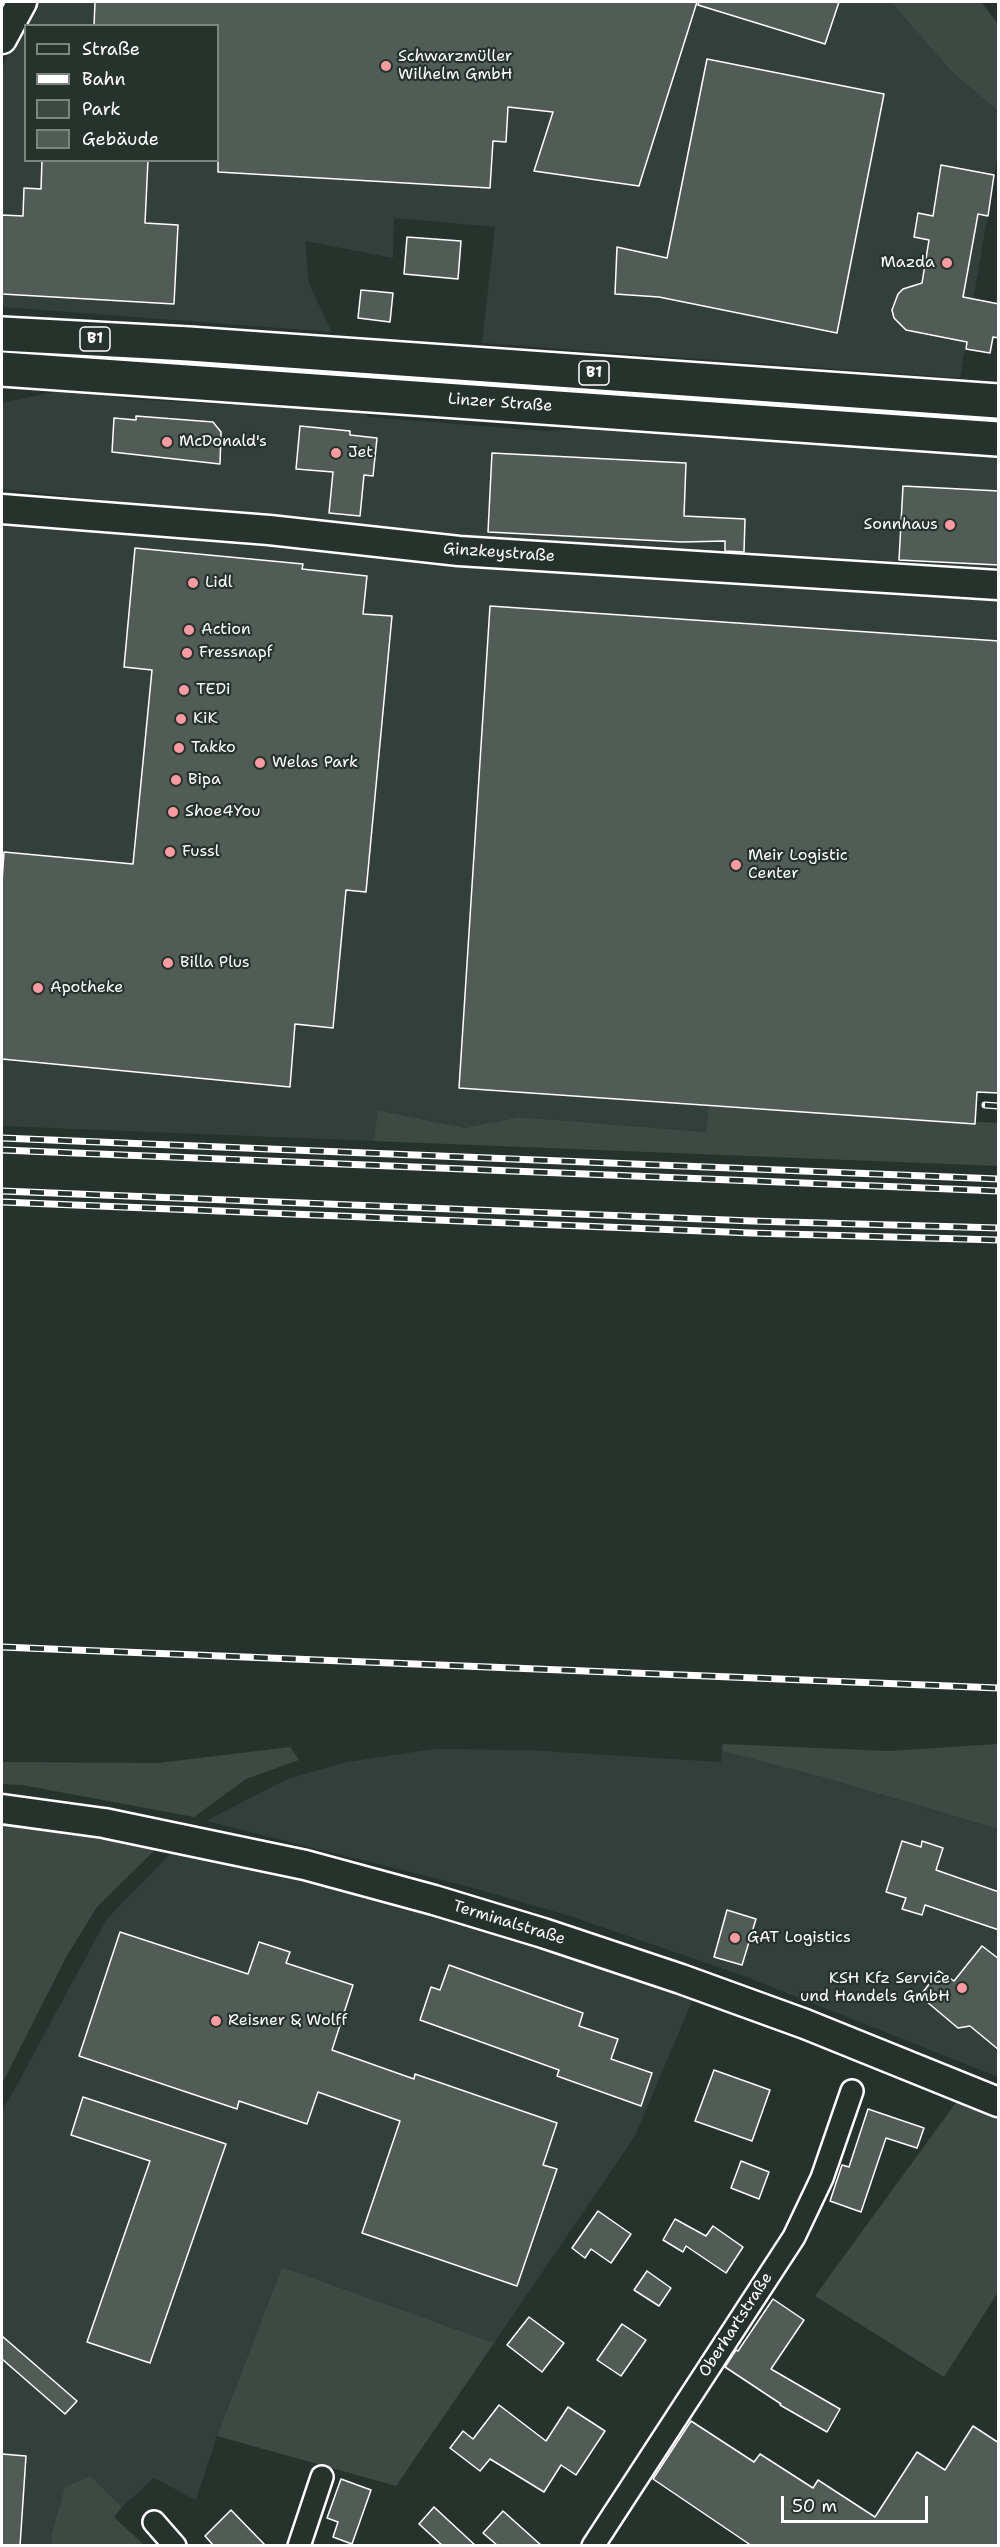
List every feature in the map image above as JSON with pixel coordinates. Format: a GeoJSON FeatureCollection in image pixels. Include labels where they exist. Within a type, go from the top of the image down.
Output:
{"type":"FeatureCollection","features":[{"type":"Feature","properties":{"kind":"main road","name":"B1"},"geometry":{"type":"LineString","coordinates":[[2,334],[189,344],[999,401]]}},
{"type":"Feature","properties":{"kind":"main road","name":"Linzer Straße"},"geometry":{"type":"LineString","coordinates":[[2,369],[999,439]]}},
{"type":"Feature","properties":{"kind":"street"},"geometry":{"type":"LineString","coordinates":[[2,39],[22,2]]}},
{"type":"Feature","properties":{"kind":"street","name":"Ginzkeystraße"},"geometry":{"type":"LineString","coordinates":[[2,509],[269,530],[459,551],[999,585]]}},
{"type":"Feature","properties":{"kind":"street","name":"Terminalstraße"},"geometry":{"type":"LineString","coordinates":[[2,1809],[104,1823],[305,1866],[434,1900],[543,1933],[753,2005],[863,2046],[999,2102]]}},
{"type":"Feature","properties":{"kind":"street","name":"Oberhartstraße"},"geometry":{"type":"LineString","coordinates":[[593,2546],[794,2237],[822,2178],[852,2091]]}},
{"type":"Feature","properties":{"kind":"street"},"geometry":{"type":"LineString","coordinates":[[299,2546],[322,2477]]}},
{"type":"Feature","properties":{"kind":"street"},"geometry":{"type":"LineString","coordinates":[[154,2522],[174,2546]]}},
{"type":"Feature","properties":{"kind":"shaded area"},"geometry":{"type":"Polygon","coordinates":[[[35,2],[891,2],[952,72],[998,111],[998,153],[960,378],[482,343],[495,227],[394,218],[393,258],[305,241],[309,284],[332,332],[2,307],[2,67],[35,2]]]}},
{"type":"Feature","properties":{"kind":"shaded area"},"geometry":{"type":"Polygon","coordinates":[[[73,388],[126,399],[233,405],[268,397],[348,403],[369,417],[545,431],[627,426],[998,450],[998,568],[829,557],[561,546],[396,532],[2,489],[2,403],[73,388]]]}},
{"type":"Feature","properties":{"kind":"shaded area"},"geometry":{"type":"Polygon","coordinates":[[[2,522],[88,527],[436,563],[998,599],[998,1093],[977,1092],[975,1124],[710,1106],[707,1132],[519,1117],[464,1128],[379,1110],[374,1141],[2,1126],[2,522]]]}},
{"type":"Feature","properties":{"kind":"shaded area"},"geometry":{"type":"Polygon","coordinates":[[[434,1749],[526,1750],[721,1762],[722,1751],[833,1780],[998,1829],[998,2077],[744,1976],[570,1916],[466,1886],[206,1821],[287,1779],[347,1762],[434,1749]]]}},
{"type":"Feature","properties":{"kind":"shaded area"},"geometry":{"type":"Polygon","coordinates":[[[171,1853],[398,1903],[695,1994],[635,2136],[494,2343],[282,2267],[217,2436],[196,2500],[154,2478],[122,2507],[89,2476],[51,2537],[52,2545],[2,2546],[2,2109],[106,1920],[171,1853]]]}},
{"type":"Feature","properties":{"kind":"green space"},"geometry":{"type":"Polygon","coordinates":[[[891,2],[981,2],[998,24],[998,111],[952,72],[891,2]]]}},
{"type":"Feature","properties":{"kind":"green space"},"geometry":{"type":"Polygon","coordinates":[[[709,1106],[998,1123],[998,1166],[374,1141],[378,1110],[464,1128],[519,1117],[706,1132],[709,1106]]]}},
{"type":"Feature","properties":{"kind":"green space"},"geometry":{"type":"Polygon","coordinates":[[[723,1744],[888,1751],[998,1744],[998,1829],[833,1780],[722,1751],[723,1744]]]}},
{"type":"Feature","properties":{"kind":"green space"},"geometry":{"type":"Polygon","coordinates":[[[290,1747],[299,1760],[246,1779],[194,1817],[22,1785],[2,1784],[2,1762],[158,1763],[290,1747]]]}},
{"type":"Feature","properties":{"kind":"green space"},"geometry":{"type":"Polygon","coordinates":[[[2,1823],[160,1845],[97,1907],[66,1957],[2,2084],[2,1823]]]}},
{"type":"Feature","properties":{"kind":"green space"},"geometry":{"type":"Polygon","coordinates":[[[960,2097],[998,2114],[998,2292],[944,2377],[815,2296],[960,2097]]]}},
{"type":"Feature","properties":{"kind":"green space"},"geometry":{"type":"Polygon","coordinates":[[[282,2267],[494,2343],[396,2486],[217,2436],[282,2267]]]}},
{"type":"Feature","properties":{"kind":"green space"},"geometry":{"type":"Polygon","coordinates":[[[90,2476],[122,2507],[114,2517],[144,2545],[52,2545],[51,2537],[65,2487],[90,2476]]]}},
{"type":"Feature","properties":{"kind":"building","name":"Schwarzmüller Wilhelm GmbH"},"geometry":{"type":"Polygon","coordinates":[[[95,2],[697,2],[639,186],[534,171],[553,112],[508,107],[506,142],[493,141],[490,188],[218,172],[219,24],[94,24],[95,2]]]}},
{"type":"Feature","properties":{"kind":"building"},"geometry":{"type":"Polygon","coordinates":[[[699,2],[839,2],[825,44],[698,5],[699,2]]]}},
{"type":"Feature","properties":{"kind":"building"},"geometry":{"type":"Polygon","coordinates":[[[707,59],[884,94],[837,333],[659,297],[615,294],[617,247],[667,258],[707,59]]]}},
{"type":"Feature","properties":{"kind":"building"},"geometry":{"type":"Polygon","coordinates":[[[42,162],[148,162],[145,223],[178,225],[174,304],[2,294],[2,215],[23,216],[24,188],[41,189],[42,162]]]}},
{"type":"Feature","properties":{"kind":"building","name":"Mazda"},"geometry":{"type":"Polygon","coordinates":[[[941,165],[994,175],[988,216],[978,214],[963,297],[999,304],[999,338],[993,337],[990,353],[966,349],[967,342],[906,330],[894,318],[892,310],[898,294],[903,289],[922,283],[929,240],[914,237],[918,213],[933,216],[941,165]]]}},
{"type":"Feature","properties":{"kind":"building"},"geometry":{"type":"Polygon","coordinates":[[[407,237],[461,241],[458,279],[404,274],[407,237]]]}},
{"type":"Feature","properties":{"kind":"building"},"geometry":{"type":"Polygon","coordinates":[[[361,290],[393,293],[390,322],[358,318],[361,290]]]}},
{"type":"Feature","properties":{"kind":"building","name":"McDonald's"},"geometry":{"type":"Polygon","coordinates":[[[136,416],[213,422],[221,432],[220,464],[112,452],[114,418],[136,420],[136,416]]]}},
{"type":"Feature","properties":{"kind":"building","name":"Jet"},"geometry":{"type":"Polygon","coordinates":[[[300,426],[350,431],[350,435],[377,438],[373,476],[364,475],[360,516],[329,513],[333,472],[296,469],[300,426]]]}},
{"type":"Feature","properties":{"kind":"building"},"geometry":{"type":"Polygon","coordinates":[[[492,453],[686,463],[684,516],[745,519],[744,552],[725,551],[725,541],[682,542],[488,532],[492,453]]]}},
{"type":"Feature","properties":{"kind":"building","name":"Sonnhaus"},"geometry":{"type":"Polygon","coordinates":[[[903,486],[999,491],[999,565],[899,560],[903,486]]]}},
{"type":"Feature","properties":{"kind":"building","name":"Welas Park"},"geometry":{"type":"Polygon","coordinates":[[[135,548],[303,564],[302,569],[367,576],[363,614],[392,616],[366,892],[346,890],[333,1028],[295,1024],[290,1087],[2,1059],[4,852],[133,864],[152,670],[124,667],[135,548]]]}},
{"type":"Feature","properties":{"kind":"building","name":"Meir Logistic Center"},"geometry":{"type":"Polygon","coordinates":[[[490,606],[999,641],[999,1093],[977,1092],[975,1124],[459,1088],[490,606]]]}},
{"type":"Feature","properties":{"kind":"building"},"geometry":{"type":"Polygon","coordinates":[[[902,1841],[921,1847],[922,1841],[943,1848],[936,1870],[999,1892],[999,1930],[925,1905],[922,1915],[902,1909],[906,1898],[886,1892],[902,1841]]]}},
{"type":"Feature","properties":{"kind":"building","name":"GAT Logistics"},"geometry":{"type":"Polygon","coordinates":[[[727,1910],[756,1919],[742,1965],[714,1957],[727,1910]]]}},
{"type":"Feature","properties":{"kind":"building"},"geometry":{"type":"Polygon","coordinates":[[[120,1932],[248,1974],[259,1942],[290,1952],[286,1963],[353,1985],[332,2050],[414,2079],[415,2074],[557,2123],[543,2165],[557,2169],[517,2286],[362,2233],[400,2121],[318,2092],[307,2124],[239,2101],[237,2109],[79,2056],[120,1932]]]}},
{"type":"Feature","properties":{"kind":"building","name":"KSH Kfz Service und Handels GmbH"},"geometry":{"type":"Polygon","coordinates":[[[982,1946],[999,1959],[999,2050],[970,2026],[958,2028],[920,1996],[939,1971],[954,1981],[982,1946]]]}},
{"type":"Feature","properties":{"kind":"building"},"geometry":{"type":"Polygon","coordinates":[[[449,1965],[583,2013],[579,2026],[618,2039],[611,2059],[652,2073],[641,2106],[557,2076],[559,2070],[420,2020],[431,1987],[440,1990],[449,1965]]]}},
{"type":"Feature","properties":{"kind":"building"},"geometry":{"type":"Polygon","coordinates":[[[714,2070],[770,2090],[752,2141],[695,2121],[714,2070]]]}},
{"type":"Feature","properties":{"kind":"building"},"geometry":{"type":"Polygon","coordinates":[[[83,2097],[226,2144],[150,2363],[87,2342],[150,2161],[71,2135],[83,2097]]]}},
{"type":"Feature","properties":{"kind":"building"},"geometry":{"type":"Polygon","coordinates":[[[868,2109],[924,2128],[917,2148],[886,2138],[861,2212],[830,2201],[842,2165],[849,2167],[868,2109]]]}},
{"type":"Feature","properties":{"kind":"building"},"geometry":{"type":"Polygon","coordinates":[[[741,2161],[769,2172],[759,2199],[731,2188],[741,2161]]]}},
{"type":"Feature","properties":{"kind":"building"},"geometry":{"type":"Polygon","coordinates":[[[598,2211],[631,2234],[611,2263],[591,2249],[585,2258],[572,2248],[598,2211]]]}},
{"type":"Feature","properties":{"kind":"building"},"geometry":{"type":"Polygon","coordinates":[[[675,2219],[706,2236],[713,2226],[743,2247],[726,2273],[686,2246],[683,2252],[663,2240],[675,2219]]]}},
{"type":"Feature","properties":{"kind":"building"},"geometry":{"type":"Polygon","coordinates":[[[647,2271],[671,2288],[659,2306],[634,2290],[647,2271]]]}},
{"type":"Feature","properties":{"kind":"building"},"geometry":{"type":"Polygon","coordinates":[[[773,2299],[804,2320],[771,2369],[840,2409],[827,2432],[780,2405],[725,2367],[773,2299]]]}},
{"type":"Feature","properties":{"kind":"building"},"geometry":{"type":"Polygon","coordinates":[[[529,2317],[564,2343],[542,2372],[507,2345],[529,2317]]]}},
{"type":"Feature","properties":{"kind":"building"},"geometry":{"type":"Polygon","coordinates":[[[622,2324],[646,2340],[621,2376],[597,2360],[622,2324]]]}},
{"type":"Feature","properties":{"kind":"building"},"geometry":{"type":"Polygon","coordinates":[[[2,2336],[77,2401],[65,2414],[2,2359],[2,2336]]]}},
{"type":"Feature","properties":{"kind":"building"},"geometry":{"type":"Polygon","coordinates":[[[499,2405],[546,2441],[568,2407],[605,2431],[576,2475],[561,2465],[544,2492],[490,2459],[480,2471],[450,2448],[463,2431],[473,2439],[499,2405]]]}},
{"type":"Feature","properties":{"kind":"building"},"geometry":{"type":"Polygon","coordinates":[[[691,2421],[754,2462],[760,2454],[813,2488],[818,2480],[875,2517],[917,2452],[945,2470],[973,2426],[999,2443],[999,2546],[752,2546],[653,2479],[691,2421]]]}},
{"type":"Feature","properties":{"kind":"building"},"geometry":{"type":"Polygon","coordinates":[[[2,2454],[26,2456],[20,2546],[2,2546],[2,2454]]]}},
{"type":"Feature","properties":{"kind":"building"},"geometry":{"type":"Polygon","coordinates":[[[341,2479],[371,2490],[352,2544],[333,2537],[338,2522],[327,2518],[341,2479]]]}},
{"type":"Feature","properties":{"kind":"building"},"geometry":{"type":"Polygon","coordinates":[[[434,2507],[476,2546],[443,2546],[419,2524],[434,2507]]]}},
{"type":"Feature","properties":{"kind":"building"},"geometry":{"type":"Polygon","coordinates":[[[231,2510],[266,2546],[214,2546],[205,2536],[231,2510]]]}},
{"type":"Feature","properties":{"kind":"building"},"geometry":{"type":"Polygon","coordinates":[[[503,2511],[542,2546],[498,2546],[483,2533],[503,2511]]]}},
{"type":"Feature","properties":{"kind":"railway"},"geometry":{"type":"LineString","coordinates":[[985,1105],[998,1106]]}},
{"type":"Feature","properties":{"kind":"railway"},"geometry":{"type":"LineString","coordinates":[[2,1138],[998,1179]]}},
{"type":"Feature","properties":{"kind":"railway"},"geometry":{"type":"LineString","coordinates":[[2,1150],[998,1191]]}},
{"type":"Feature","properties":{"kind":"railway"},"geometry":{"type":"LineString","coordinates":[[2,1191],[752,1221],[998,1228]]}},
{"type":"Feature","properties":{"kind":"railway"},"geometry":{"type":"LineString","coordinates":[[2,1202],[751,1233],[998,1240]]}},
{"type":"Feature","properties":{"kind":"railway"},"geometry":{"type":"LineString","coordinates":[[2,1647],[998,1688]]}},
{"type":"Feature","properties":{"kind":"place","name":"Schwarzmüller Wilhelm GmbH"},"geometry":{"type":"Point","coordinates":[386,66]}},
{"type":"Feature","properties":{"kind":"place","name":"Mazda"},"geometry":{"type":"Point","coordinates":[947,263]}},
{"type":"Feature","properties":{"kind":"place","name":"McDonald's"},"geometry":{"type":"Point","coordinates":[167,442]}},
{"type":"Feature","properties":{"kind":"place","name":"Jet"},"geometry":{"type":"Point","coordinates":[336,453]}},
{"type":"Feature","properties":{"kind":"place","name":"Sonnhaus"},"geometry":{"type":"Point","coordinates":[950,525]}},
{"type":"Feature","properties":{"kind":"place","name":"Lidl"},"geometry":{"type":"Point","coordinates":[193,583]}},
{"type":"Feature","properties":{"kind":"place","name":"Action"},"geometry":{"type":"Point","coordinates":[189,630]}},
{"type":"Feature","properties":{"kind":"place","name":"Fressnapf"},"geometry":{"type":"Point","coordinates":[187,653]}},
{"type":"Feature","properties":{"kind":"place","name":"TEDi"},"geometry":{"type":"Point","coordinates":[184,690]}},
{"type":"Feature","properties":{"kind":"place","name":"KiK"},"geometry":{"type":"Point","coordinates":[181,719]}},
{"type":"Feature","properties":{"kind":"place","name":"Takko"},"geometry":{"type":"Point","coordinates":[179,748]}},
{"type":"Feature","properties":{"kind":"place","name":"Welas Park"},"geometry":{"type":"Point","coordinates":[260,763]}},
{"type":"Feature","properties":{"kind":"place","name":"Bipa"},"geometry":{"type":"Point","coordinates":[176,780]}},
{"type":"Feature","properties":{"kind":"place","name":"Shoe4You"},"geometry":{"type":"Point","coordinates":[173,812]}},
{"type":"Feature","properties":{"kind":"place","name":"Fussl"},"geometry":{"type":"Point","coordinates":[170,852]}},
{"type":"Feature","properties":{"kind":"place","name":"Meir Logistic Center"},"geometry":{"type":"Point","coordinates":[736,865]}},
{"type":"Feature","properties":{"kind":"place","name":"Billa Plus"},"geometry":{"type":"Point","coordinates":[168,963]}},
{"type":"Feature","properties":{"kind":"place","name":"Apotheke"},"geometry":{"type":"Point","coordinates":[38,988]}},
{"type":"Feature","properties":{"kind":"place","name":"GAT Logistics"},"geometry":{"type":"Point","coordinates":[735,1938]}},
{"type":"Feature","properties":{"kind":"place","name":"KSH Kfz Service und Handels GmbH"},"geometry":{"type":"Point","coordinates":[962,1988]}},
{"type":"Feature","properties":{"kind":"place","name":"Reisner & Wolff"},"geometry":{"type":"Point","coordinates":[216,2021]}}]}
